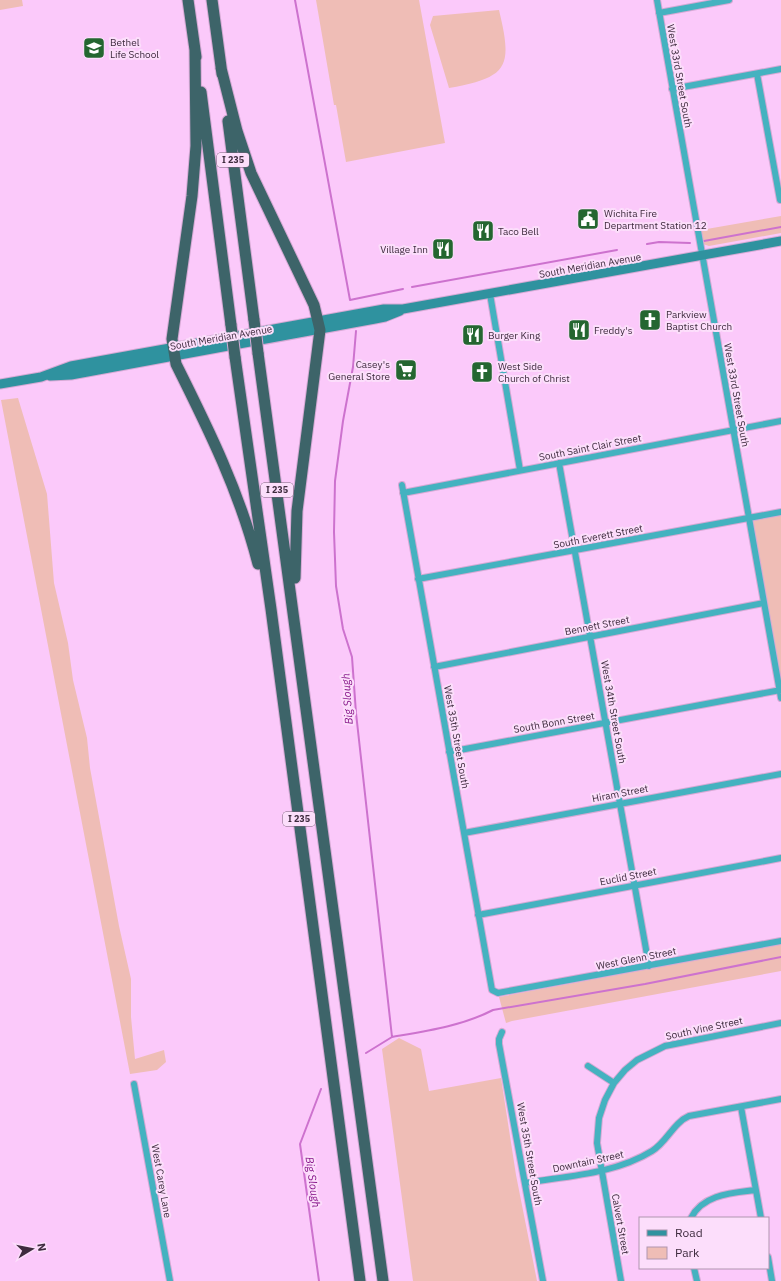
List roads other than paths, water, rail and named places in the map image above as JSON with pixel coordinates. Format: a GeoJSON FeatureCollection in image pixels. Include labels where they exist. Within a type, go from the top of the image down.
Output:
{"type":"FeatureCollection","features":[{"type":"Feature","properties":{"kind":"highway","name":"I 235"},"geometry":{"type":"LineString","coordinates":[[188,0],[213,176],[235,357],[271,609],[360,1281]]}},
{"type":"Feature","properties":{"kind":"highway","name":"I 235"},"geometry":{"type":"LineString","coordinates":[[212,0],[383,1281]]}},
{"type":"Feature","properties":{"kind":"highway"},"geometry":{"type":"LineString","coordinates":[[195,50],[196,146],[192,196],[172,339],[176,364],[230,477],[244,511],[271,609]]}},
{"type":"Feature","properties":{"kind":"highway"},"geometry":{"type":"LineString","coordinates":[[221,68],[237,131],[251,173],[314,305],[319,325],[297,511],[294,554],[296,628]]}},
{"type":"Feature","properties":{"kind":"main road","name":"South Meridian Avenue"},"geometry":{"type":"LineString","coordinates":[[0,384],[40,377],[71,376],[174,352],[319,325],[384,309],[403,310],[781,241]]}},
{"type":"Feature","properties":{"kind":"street","name":"West 33rd Street South"},"geometry":{"type":"LineString","coordinates":[[657,0],[781,698]]}},
{"type":"Feature","properties":{"kind":"street"},"geometry":{"type":"LineString","coordinates":[[660,13],[730,0]]}},
{"type":"Feature","properties":{"kind":"street"},"geometry":{"type":"LineString","coordinates":[[672,89],[781,69]]}},
{"type":"Feature","properties":{"kind":"street"},"geometry":{"type":"LineString","coordinates":[[757,74],[780,200]]}},
{"type":"Feature","properties":{"kind":"street"},"geometry":{"type":"LineString","coordinates":[[490,294],[520,470]]}},
{"type":"Feature","properties":{"kind":"street","name":"South Saint Clair Street"},"geometry":{"type":"LineString","coordinates":[[403,492],[781,421]]}},
{"type":"Feature","properties":{"kind":"street","name":"West 34th Street South"},"geometry":{"type":"LineString","coordinates":[[559,463],[649,966]]}},
{"type":"Feature","properties":{"kind":"street","name":"West 35th Street South"},"geometry":{"type":"LineString","coordinates":[[402,485],[491,988],[494,992]]}},
{"type":"Feature","properties":{"kind":"street","name":"South Everett Street"},"geometry":{"type":"LineString","coordinates":[[418,579],[781,512]]}},
{"type":"Feature","properties":{"kind":"street","name":"Bennett Street"},"geometry":{"type":"LineString","coordinates":[[434,667],[764,603]]}},
{"type":"Feature","properties":{"kind":"street","name":"South Bonn Street"},"geometry":{"type":"LineString","coordinates":[[449,752],[780,690]]}},
{"type":"Feature","properties":{"kind":"street","name":"Hiram Street"},"geometry":{"type":"LineString","coordinates":[[464,833],[781,774]]}},
{"type":"Feature","properties":{"kind":"street","name":"Euclid Street"},"geometry":{"type":"LineString","coordinates":[[478,915],[634,884],[781,858]]}},
{"type":"Feature","properties":{"kind":"street","name":"West Glenn Street"},"geometry":{"type":"LineString","coordinates":[[494,992],[498,994],[781,941]]}},
{"type":"Feature","properties":{"kind":"street","name":"South Vine Street"},"geometry":{"type":"LineString","coordinates":[[601,1170],[597,1143],[598,1126],[605,1100],[614,1083],[625,1070],[636,1061],[665,1046],[781,1023]]}},
{"type":"Feature","properties":{"kind":"street","name":"West 35th Street South"},"geometry":{"type":"LineString","coordinates":[[502,1032],[499,1038],[499,1044],[543,1281]]}},
{"type":"Feature","properties":{"kind":"street"},"geometry":{"type":"LineString","coordinates":[[588,1066],[614,1083]]}},
{"type":"Feature","properties":{"kind":"street","name":"West Carey Lane"},"geometry":{"type":"LineString","coordinates":[[134,1084],[170,1281]]}},
{"type":"Feature","properties":{"kind":"street","name":"Downtain Street"},"geometry":{"type":"LineString","coordinates":[[525,1183],[627,1164],[658,1147],[684,1119],[705,1112],[781,1099]]}},
{"type":"Feature","properties":{"kind":"street"},"geometry":{"type":"LineString","coordinates":[[741,1106],[761,1217]]}},
{"type":"Feature","properties":{"kind":"street","name":"Calvert Street"},"geometry":{"type":"LineString","coordinates":[[601,1170],[621,1281]]}},
{"type":"Feature","properties":{"kind":"street"},"geometry":{"type":"LineString","coordinates":[[692,1217],[698,1206],[707,1201],[756,1190]]}},
{"type":"Feature","properties":{"kind":"street"},"geometry":{"type":"LineString","coordinates":[[769,1263],[772,1281]]}},
{"type":"Feature","properties":{"kind":"street"},"geometry":{"type":"LineString","coordinates":[[694,1269],[696,1281]]}},
{"type":"Feature","properties":{"kind":"waterway"},"geometry":{"type":"LineString","coordinates":[[295,0],[350,300],[403,289]]}},
{"type":"Feature","properties":{"kind":"waterway"},"geometry":{"type":"LineString","coordinates":[[704,241],[781,227]]}},
{"type":"Feature","properties":{"kind":"waterway"},"geometry":{"type":"LineString","coordinates":[[647,244],[659,242],[690,243]]}},
{"type":"Feature","properties":{"kind":"waterway"},"geometry":{"type":"LineString","coordinates":[[412,287],[617,250]]}},
{"type":"Feature","properties":{"kind":"waterway","name":"Big Slough"},"geometry":{"type":"LineString","coordinates":[[356,331],[353,367],[343,421],[335,481],[334,532],[336,586],[343,629],[352,657],[356,713],[392,1037],[366,1053]]}},
{"type":"Feature","properties":{"kind":"waterway"},"geometry":{"type":"LineString","coordinates":[[392,1037],[457,1024],[481,1016],[493,1010],[645,984],[781,957]]}},
{"type":"Feature","properties":{"kind":"waterway","name":"Big Slough"},"geometry":{"type":"LineString","coordinates":[[319,1281],[300,1144],[321,1089]]}},
{"type":"Feature","properties":{"kind":"place","name":"Bethel Life School"},"geometry":{"type":"Point","coordinates":[94,48]}},
{"type":"Feature","properties":{"kind":"place","name":"Wichita Fire Department Station 12"},"geometry":{"type":"Point","coordinates":[588,219]}},
{"type":"Feature","properties":{"kind":"place","name":"Taco Bell"},"geometry":{"type":"Point","coordinates":[483,231]}},
{"type":"Feature","properties":{"kind":"place","name":"Village Inn"},"geometry":{"type":"Point","coordinates":[443,249]}},
{"type":"Feature","properties":{"kind":"place","name":"Parkview Baptist Church"},"geometry":{"type":"Point","coordinates":[650,320]}},
{"type":"Feature","properties":{"kind":"place","name":"Freddy's"},"geometry":{"type":"Point","coordinates":[579,330]}},
{"type":"Feature","properties":{"kind":"place","name":"Burger King"},"geometry":{"type":"Point","coordinates":[473,335]}},
{"type":"Feature","properties":{"kind":"place","name":"Casey's General Store"},"geometry":{"type":"Point","coordinates":[406,370]}},
{"type":"Feature","properties":{"kind":"place","name":"West Side Church of Christ"},"geometry":{"type":"Point","coordinates":[482,372]}}]}
